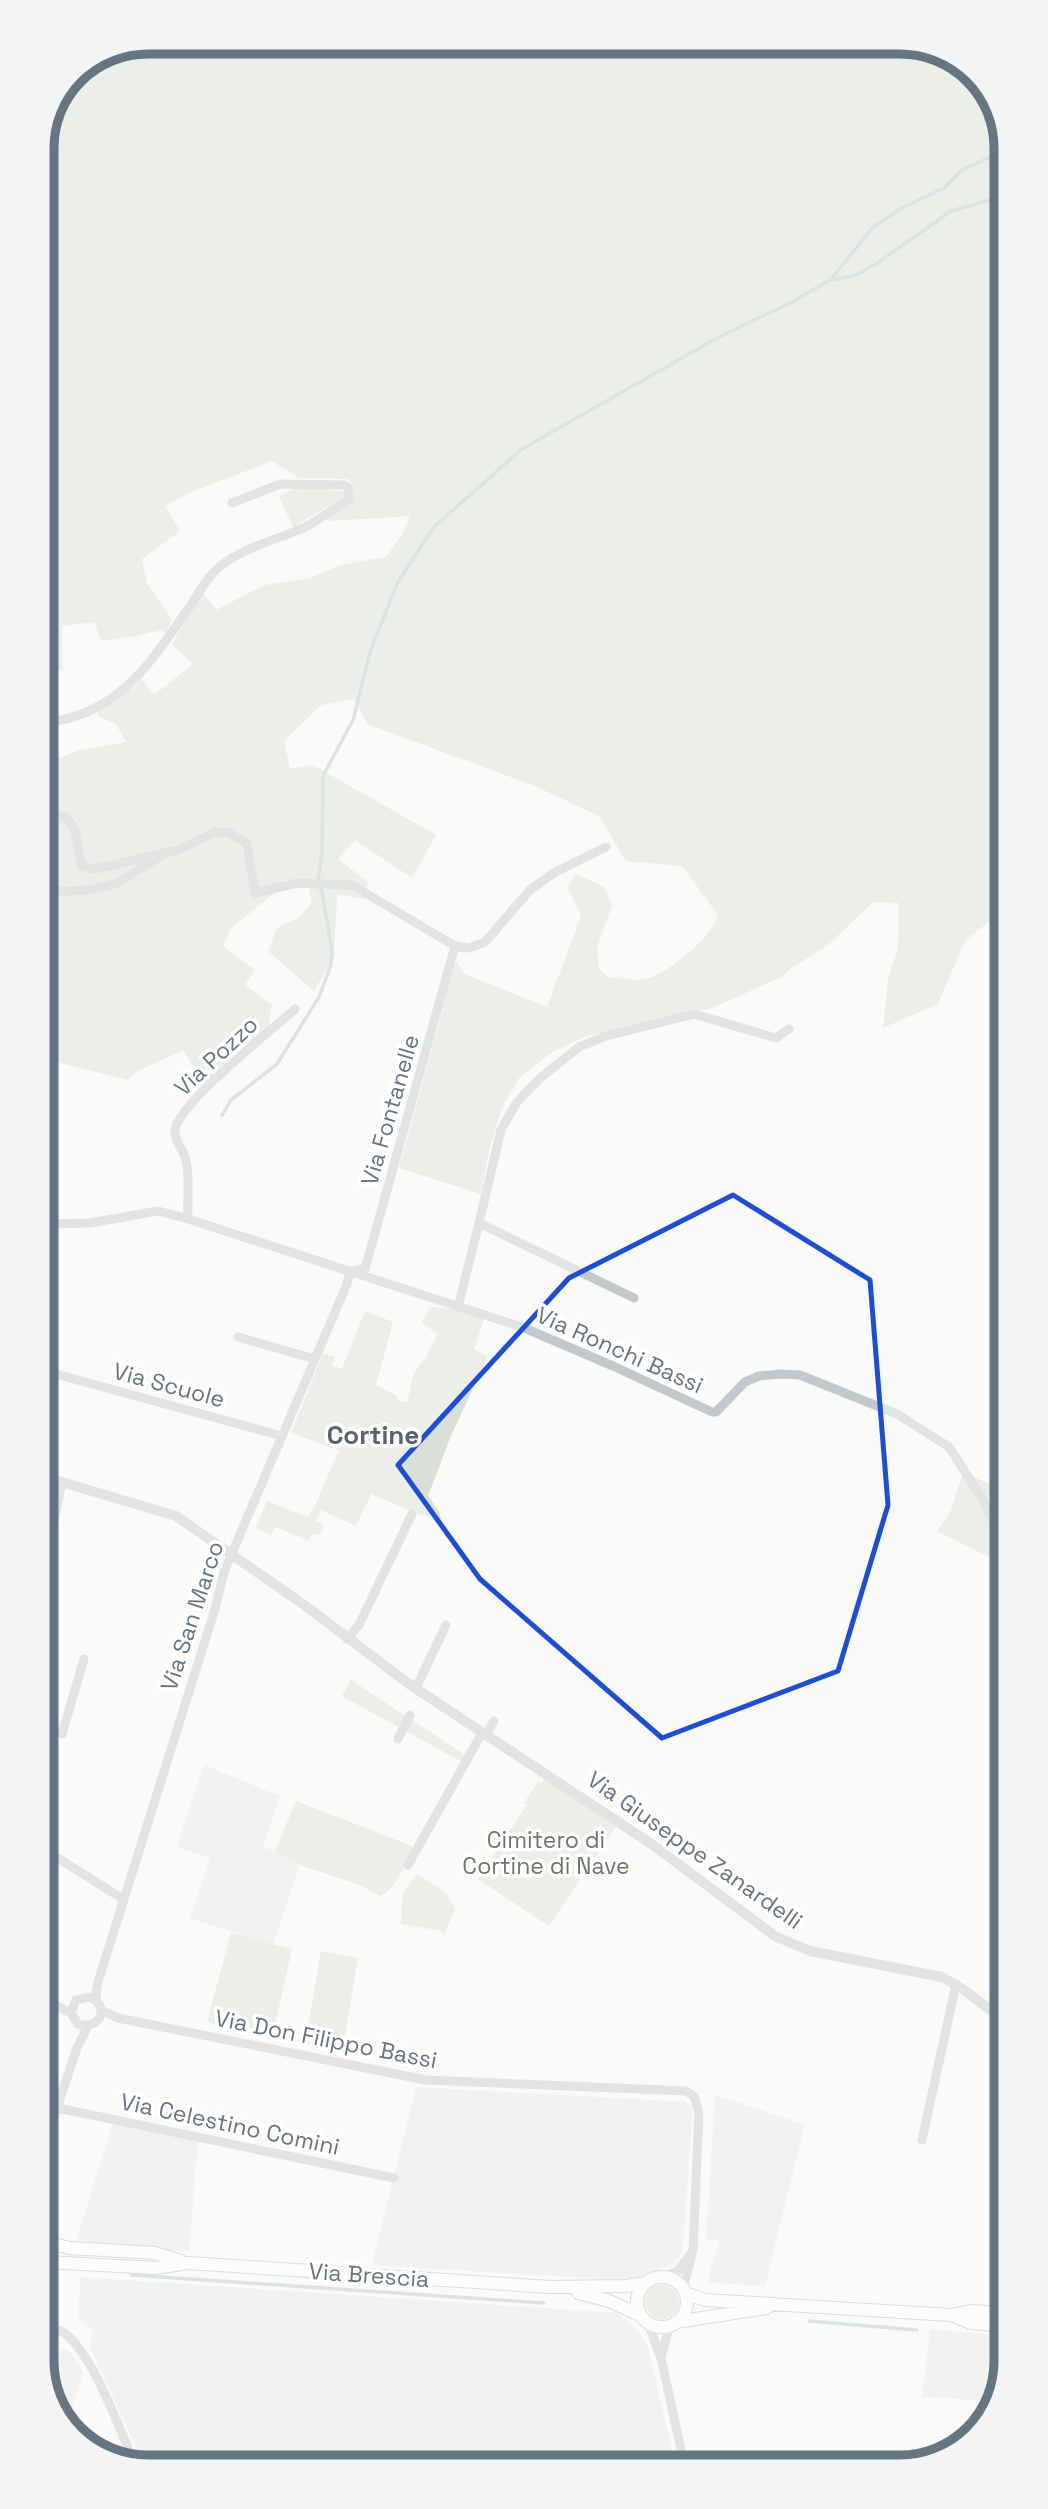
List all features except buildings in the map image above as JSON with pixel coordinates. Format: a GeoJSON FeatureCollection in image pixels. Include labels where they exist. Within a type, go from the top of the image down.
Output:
{"type":"FeatureCollection","features":[{"type":"Feature","properties":{"kind":"main road","name":"Via Brescia"},"geometry":{"type":"LineString","coordinates":[[54,2244],[69,2248],[155,2253],[188,2263]]}},
{"type":"Feature","properties":{"kind":"main road","name":"Via Brescia"},"geometry":{"type":"LineString","coordinates":[[54,2262],[155,2268],[188,2263],[550,2287],[625,2286],[664,2277],[675,2281],[684,2291],[705,2300],[951,2315],[973,2311],[994,2313]]}},
{"type":"Feature","properties":{"kind":"main road"},"geometry":{"type":"LineString","coordinates":[[644,2319],[637,2298],[646,2283]]}},
{"type":"Feature","properties":{"kind":"main road","name":"Via Brescia"},"geometry":{"type":"LineString","coordinates":[[550,2287],[592,2295],[655,2326],[788,2304]]}},
{"type":"Feature","properties":{"kind":"main road"},"geometry":{"type":"LineString","coordinates":[[673,2324],[684,2312],[684,2291]]}},
{"type":"Feature","properties":{"kind":"main road","name":"Via Brescia"},"geometry":{"type":"LineString","coordinates":[[951,2315],[971,2323],[994,2325]]}},
{"type":"Feature","properties":{"kind":"street"},"geometry":{"type":"LineString","coordinates":[[54,721],[77,716],[123,690],[135,680],[216,570],[246,549],[307,525],[349,499],[350,492],[344,485],[280,484],[232,503]]}},
{"type":"Feature","properties":{"kind":"street"},"geometry":{"type":"LineString","coordinates":[[54,816],[64,816],[71,820],[76,829],[77,851],[82,866],[96,869],[178,850],[215,832],[229,833],[247,844],[255,893],[297,883],[352,885],[455,946],[469,948],[485,942],[530,890],[555,872],[606,847]]}},
{"type":"Feature","properties":{"kind":"street"},"geometry":{"type":"LineString","coordinates":[[54,892],[91,890],[118,883],[166,853]]}},
{"type":"Feature","properties":{"kind":"street","name":"Via Fontanelle"},"geometry":{"type":"LineString","coordinates":[[350,1272],[365,1269],[455,946]]}},
{"type":"Feature","properties":{"kind":"street","name":"Via Pozzo"},"geometry":{"type":"LineString","coordinates":[[188,1219],[186,1158],[176,1139],[175,1128],[181,1115],[211,1082],[295,1009]]}},
{"type":"Feature","properties":{"kind":"street"},"geometry":{"type":"LineString","coordinates":[[458,1307],[501,1130],[517,1102],[539,1079],[579,1047],[606,1036],[694,1014],[776,1038],[789,1029]]}},
{"type":"Feature","properties":{"kind":"street"},"geometry":{"type":"LineString","coordinates":[[54,1224],[90,1223],[159,1211],[337,1265],[350,1272]]}},
{"type":"Feature","properties":{"kind":"street"},"geometry":{"type":"LineString","coordinates":[[479,1223],[634,1298]]}},
{"type":"Feature","properties":{"kind":"street","name":"Via Ronchi Bassi"},"geometry":{"type":"LineString","coordinates":[[350,1272],[522,1327],[712,1412],[716,1412],[745,1382],[759,1376],[800,1375],[897,1414],[949,1447],[982,1498],[994,1523]]}},
{"type":"Feature","properties":{"kind":"street","name":"Via San Marco"},"geometry":{"type":"LineString","coordinates":[[92,1998],[231,1553],[350,1272]]}},
{"type":"Feature","properties":{"kind":"street"},"geometry":{"type":"LineString","coordinates":[[238,1337],[315,1359]]}},
{"type":"Feature","properties":{"kind":"street","name":"Via Scuole"},"geometry":{"type":"LineString","coordinates":[[54,1373],[282,1436]]}},
{"type":"Feature","properties":{"kind":"street","name":"Via Giuseppe Zanardelli"},"geometry":{"type":"LineString","coordinates":[[54,1480],[176,1516],[303,1604],[416,1688],[650,1843],[775,1936],[810,1951],[929,1974],[956,1984],[994,2013]]}},
{"type":"Feature","properties":{"kind":"street"},"geometry":{"type":"LineString","coordinates":[[54,1520],[62,1482]]}},
{"type":"Feature","properties":{"kind":"street"},"geometry":{"type":"LineString","coordinates":[[347,1639],[359,1625],[412,1514]]}},
{"type":"Feature","properties":{"kind":"street"},"geometry":{"type":"LineString","coordinates":[[416,1688],[446,1625]]}},
{"type":"Feature","properties":{"kind":"street"},"geometry":{"type":"LineString","coordinates":[[54,1732],[62,1734],[84,1659]]}},
{"type":"Feature","properties":{"kind":"street"},"geometry":{"type":"LineString","coordinates":[[398,1739],[411,1715]]}},
{"type":"Feature","properties":{"kind":"street"},"geometry":{"type":"LineString","coordinates":[[408,1865],[494,1721]]}},
{"type":"Feature","properties":{"kind":"street"},"geometry":{"type":"LineString","coordinates":[[54,1856],[123,1899]]}},
{"type":"Feature","properties":{"kind":"street"},"geometry":{"type":"LineString","coordinates":[[922,2140],[956,1984]]}},
{"type":"Feature","properties":{"kind":"street"},"geometry":{"type":"LineString","coordinates":[[54,2003],[92,1998],[101,2010],[98,2021],[83,2025]]}},
{"type":"Feature","properties":{"kind":"street"},"geometry":{"type":"LineString","coordinates":[[71,2013],[76,2000]]}},
{"type":"Feature","properties":{"kind":"street"},"geometry":{"type":"LineString","coordinates":[[54,2004],[71,2013],[83,2025]]}},
{"type":"Feature","properties":{"kind":"street","name":"Via Don Filippo Bassi"},"geometry":{"type":"LineString","coordinates":[[101,2010],[118,2018],[426,2080],[686,2091],[694,2096],[699,2112],[693,2250]]}},
{"type":"Feature","properties":{"kind":"street","name":"Via Don Filippo Bassi"},"geometry":{"type":"LineString","coordinates":[[98,2021],[118,2018]]}},
{"type":"Feature","properties":{"kind":"street"},"geometry":{"type":"LineString","coordinates":[[54,2119],[83,2025]]}},
{"type":"Feature","properties":{"kind":"street","name":"Via Celestino Comini"},"geometry":{"type":"LineString","coordinates":[[58,2108],[394,2178]]}},
{"type":"Feature","properties":{"kind":"street"},"geometry":{"type":"LineString","coordinates":[[664,2277],[678,2271],[693,2250]]}},
{"type":"Feature","properties":{"kind":"street"},"geometry":{"type":"LineString","coordinates":[[684,2291],[693,2250]]}},
{"type":"Feature","properties":{"kind":"street"},"geometry":{"type":"LineString","coordinates":[[644,2319],[661,2358],[682,2455]]}},
{"type":"Feature","properties":{"kind":"street"},"geometry":{"type":"LineString","coordinates":[[661,2358],[673,2324]]}},
{"type":"Feature","properties":{"kind":"street"},"geometry":{"type":"LineString","coordinates":[[54,2328],[60,2329],[76,2344],[93,2372],[130,2453]]}},
{"type":"Feature","properties":{"kind":"highlighted area"},"geometry":{"type":"Polygon","coordinates":[[[733,1195],[870,1280],[888,1505],[838,1671],[662,1738],[480,1579],[398,1465],[569,1278],[733,1195]]]}},
{"type":"Feature","properties":{"kind":"shaded area"},"geometry":{"type":"Polygon","coordinates":[[[204,1765],[280,1796],[263,1847],[283,1854],[300,1865],[273,1945],[190,1918],[210,1858],[177,1847],[204,1765]]]}},
{"type":"Feature","properties":{"kind":"shaded area"},"geometry":{"type":"Polygon","coordinates":[[[416,2087],[686,2102],[693,2106],[683,2246],[680,2256],[672,2264],[632,2281],[372,2265],[416,2087]]]}},
{"type":"Feature","properties":{"kind":"shaded area"},"geometry":{"type":"Polygon","coordinates":[[[715,2095],[805,2124],[765,2286],[707,2282],[720,2240],[706,2239],[715,2095]]]}},
{"type":"Feature","properties":{"kind":"shaded area"},"geometry":{"type":"Polygon","coordinates":[[[113,2122],[198,2140],[189,2251],[75,2245],[113,2122]]]}},
{"type":"Feature","properties":{"kind":"shaded area"},"geometry":{"type":"Polygon","coordinates":[[[80,2277],[617,2313],[631,2324],[648,2347],[673,2455],[139,2455],[91,2349],[92,2329],[79,2319],[80,2277]]]}},
{"type":"Feature","properties":{"kind":"shaded area"},"geometry":{"type":"Polygon","coordinates":[[[930,2329],[994,2335],[993,2373],[984,2401],[922,2397],[930,2329]]]}},
{"type":"Feature","properties":{"kind":"shaded area"},"geometry":{"type":"Polygon","coordinates":[[[54,2347],[69,2351],[83,2372],[71,2413],[59,2391],[54,2347]]]}},
{"type":"Feature","properties":{"kind":"green space"},"geometry":{"type":"Polygon","coordinates":[[[148,54],[906,54],[936,61],[947,67],[966,82],[981,101],[989,118],[994,148],[994,918],[965,941],[938,1004],[883,1028],[888,979],[898,949],[899,903],[873,902],[828,945],[781,977],[710,1009],[682,1013],[584,1037],[551,1053],[519,1078],[502,1107],[489,1151],[481,1194],[399,1168],[450,974],[457,961],[464,974],[547,1007],[581,916],[568,888],[575,874],[603,886],[612,905],[597,948],[599,968],[607,977],[637,980],[655,976],[699,943],[718,915],[682,866],[626,861],[599,816],[535,786],[367,724],[354,699],[321,705],[284,741],[290,769],[313,765],[436,835],[412,878],[355,840],[338,859],[368,882],[367,888],[348,880],[287,880],[258,888],[252,848],[232,834],[219,829],[209,830],[184,842],[117,862],[83,862],[75,819],[54,815],[54,757],[126,742],[116,724],[99,717],[97,708],[136,686],[141,679],[154,695],[193,664],[172,644],[202,592],[216,610],[265,585],[311,578],[340,565],[386,557],[403,533],[410,516],[328,521],[324,516],[352,499],[353,485],[348,479],[299,478],[272,461],[189,493],[165,506],[180,531],[142,559],[147,584],[172,619],[166,633],[162,630],[101,641],[94,622],[62,626],[63,670],[54,670],[54,142],[61,112],[70,96],[96,70],[112,61],[148,54]]]}},
{"type":"Feature","properties":{"kind":"green space"},"geometry":{"type":"Polygon","coordinates":[[[301,486],[345,492],[343,498],[293,527],[279,496],[301,486]]]}},
{"type":"Feature","properties":{"kind":"green space"},"geometry":{"type":"Polygon","coordinates":[[[54,820],[69,821],[82,869],[158,856],[122,878],[101,885],[54,888],[54,820]]]}},
{"type":"Feature","properties":{"kind":"green space"},"geometry":{"type":"Polygon","coordinates":[[[216,834],[227,835],[244,849],[250,889],[254,895],[276,892],[232,927],[223,946],[255,970],[245,985],[272,1005],[267,1035],[253,1046],[234,1035],[221,1048],[230,1062],[208,1090],[183,1050],[136,1072],[127,1080],[54,1061],[54,894],[118,886],[137,877],[167,855],[216,834]]]}},
{"type":"Feature","properties":{"kind":"green space"},"geometry":{"type":"Polygon","coordinates":[[[298,885],[353,888],[365,895],[365,899],[337,894],[334,957],[314,991],[268,951],[277,928],[301,916],[312,902],[309,888],[298,885]]]}},
{"type":"Feature","properties":{"kind":"green space"},"geometry":{"type":"Polygon","coordinates":[[[430,1307],[455,1309],[485,1317],[474,1349],[488,1356],[450,1438],[428,1496],[439,1511],[441,1523],[371,1494],[356,1526],[321,1510],[316,1521],[324,1525],[320,1535],[312,1534],[309,1541],[275,1527],[271,1535],[256,1528],[267,1501],[308,1517],[339,1450],[291,1433],[323,1353],[335,1357],[332,1366],[342,1369],[365,1311],[393,1322],[376,1385],[397,1396],[397,1400],[407,1403],[414,1373],[427,1356],[437,1334],[422,1322],[430,1307]]]}},
{"type":"Feature","properties":{"kind":"green space"},"geometry":{"type":"Polygon","coordinates":[[[963,1472],[994,1486],[994,1560],[937,1531],[951,1511],[963,1472]]]}},
{"type":"Feature","properties":{"kind":"green space"},"geometry":{"type":"Polygon","coordinates":[[[351,1680],[465,1755],[462,1762],[342,1696],[351,1680]]]}},
{"type":"Feature","properties":{"kind":"green space","name":"Cimitero di Cortine di Nave"},"geometry":{"type":"Polygon","coordinates":[[[545,1779],[616,1826],[549,1926],[478,1879],[527,1805],[524,1803],[538,1782],[541,1784],[545,1779]]]}},
{"type":"Feature","properties":{"kind":"green space"},"geometry":{"type":"Polygon","coordinates":[[[296,1801],[412,1846],[400,1875],[391,1888],[380,1896],[360,1885],[300,1865],[275,1851],[296,1801]]]}},
{"type":"Feature","properties":{"kind":"green space"},"geometry":{"type":"Polygon","coordinates":[[[417,1874],[447,1894],[455,1909],[443,1938],[443,1931],[401,1924],[403,1892],[417,1874]]]}},
{"type":"Feature","properties":{"kind":"green space"},"geometry":{"type":"Polygon","coordinates":[[[231,1933],[292,1949],[272,2038],[207,2022],[231,1933]]]}},
{"type":"Feature","properties":{"kind":"green space"},"geometry":{"type":"Polygon","coordinates":[[[321,1951],[358,1958],[342,2051],[305,2044],[321,1951]]]}},
{"type":"Feature","properties":{"kind":"green space"},"geometry":{"type":"Polygon","coordinates":[[[662,2285],[674,2290],[679,2302],[674,2314],[662,2319],[650,2314],[645,2302],[650,2290],[662,2285]]]}},
{"type":"Feature","properties":{"kind":"waterway"},"geometry":{"type":"LineString","coordinates":[[832,278],[873,227],[900,209],[944,188],[962,170],[994,155]]}},
{"type":"Feature","properties":{"kind":"waterway"},"geometry":{"type":"LineString","coordinates":[[222,1115],[231,1100],[277,1064],[319,997],[331,965],[332,950],[318,880],[322,852],[323,776],[353,720],[371,649],[398,582],[434,527],[522,449],[719,337],[792,302],[830,280],[854,276],[876,264],[951,211],[994,199]]}},
{"type":"Feature","properties":{"kind":"waterway"},"geometry":{"type":"LineString","coordinates":[[131,2275],[544,2303]]}},
{"type":"Feature","properties":{"kind":"waterway"},"geometry":{"type":"LineString","coordinates":[[809,2321],[917,2330]]}},
{"type":"Feature","properties":{"kind":"district","name":"Cortine"},"geometry":{"type":"Point","coordinates":[373,1435]}}]}
